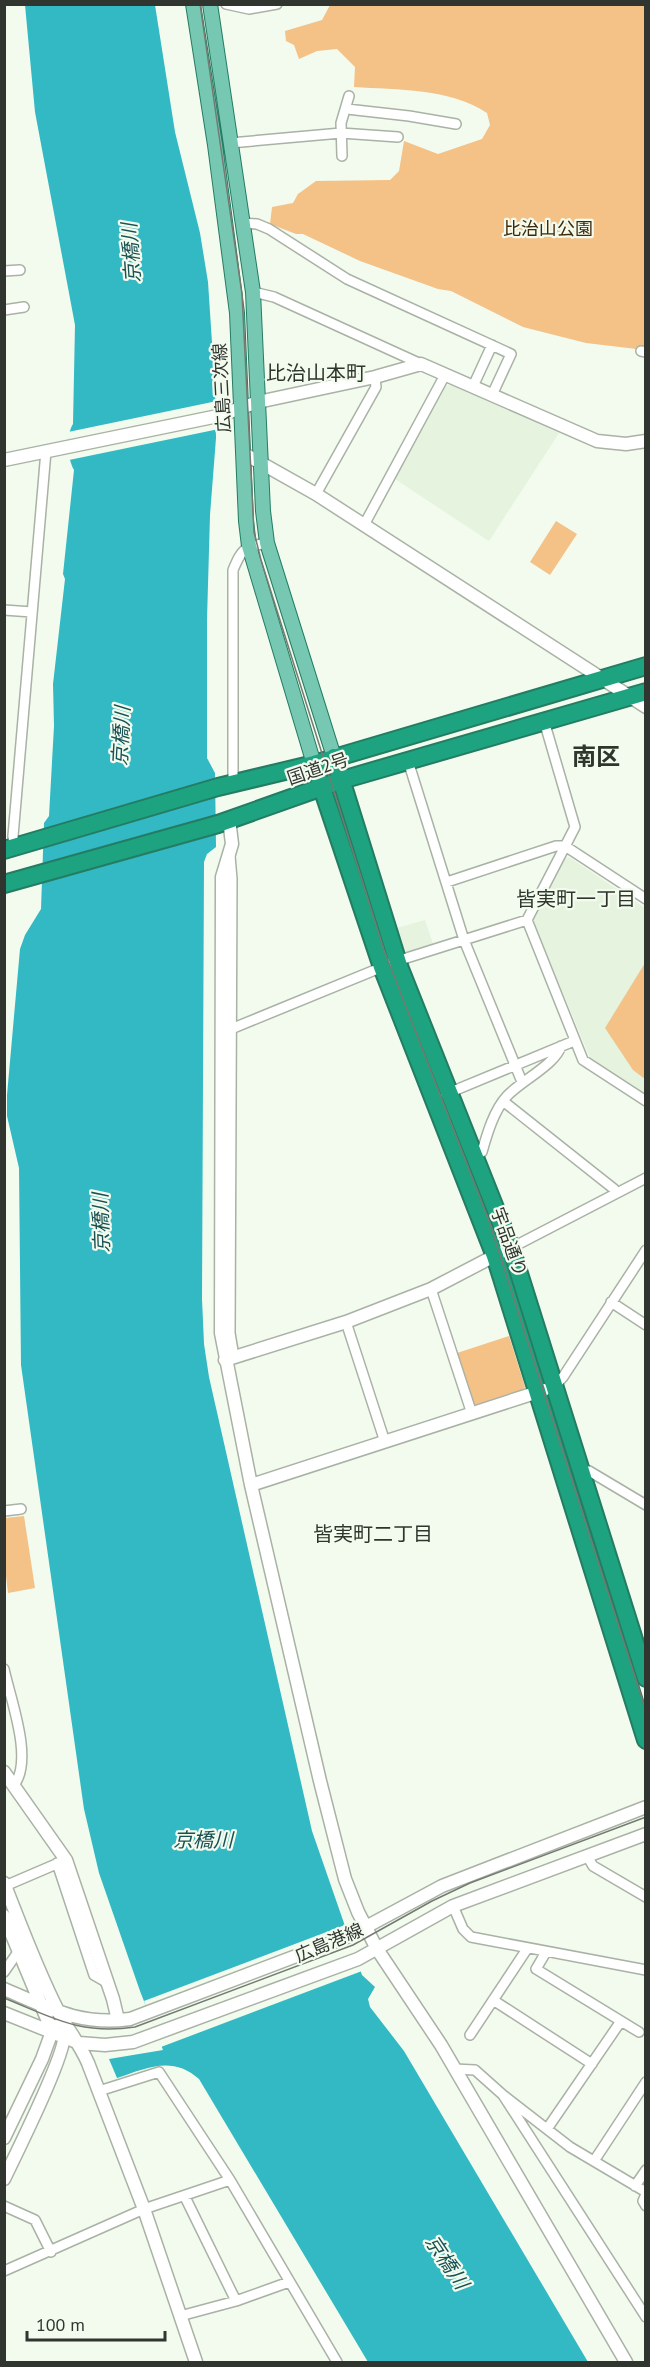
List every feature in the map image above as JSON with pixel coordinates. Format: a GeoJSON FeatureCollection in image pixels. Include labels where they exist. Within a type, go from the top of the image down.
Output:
{"type":"FeatureCollection","features":[{"type":"Feature","properties":{"kind":"highway","name":"国道2号"},"geometry":{"type":"LineString","coordinates":[[9,848],[225,786],[314,764],[645,666]]}},
{"type":"Feature","properties":{"kind":"highway","name":"国道2号"},"geometry":{"type":"LineString","coordinates":[[4,884],[223,821],[342,780],[638,694]]}},
{"type":"Feature","properties":{"kind":"highway","name":"宇品通り"},"geometry":{"type":"LineString","coordinates":[[334,758],[342,780],[390,964]]}},
{"type":"Feature","properties":{"kind":"highway","name":"宇品通り"},"geometry":{"type":"LineString","coordinates":[[314,764],[441,1096],[495,1256],[579,1470],[639,1640],[645,1678]]}},
{"type":"Feature","properties":{"kind":"highway","name":"宇品通り"},"geometry":{"type":"LineString","coordinates":[[441,1096],[474,1156],[512,1248],[546,1390],[645,1740]]}},
{"type":"Feature","properties":{"kind":"main road","name":"広島三次線"},"geometry":{"type":"LineString","coordinates":[[193,4],[237,313],[240,408],[249,546],[314,764]]}},
{"type":"Feature","properties":{"kind":"main road","name":"広島三次線"},"geometry":{"type":"LineString","coordinates":[[210,4],[253,292],[262,511],[267,543],[334,758]]}},
{"type":"Feature","properties":{"kind":"street"},"geometry":{"type":"LineString","coordinates":[[226,4],[249,9],[277,4]]}},
{"type":"Feature","properties":{"kind":"street"},"geometry":{"type":"LineString","coordinates":[[342,156],[340,133],[349,96]]}},
{"type":"Feature","properties":{"kind":"street"},"geometry":{"type":"LineString","coordinates":[[347,109],[456,124]]}},
{"type":"Feature","properties":{"kind":"street"},"geometry":{"type":"LineString","coordinates":[[230,143],[340,133],[398,137]]}},
{"type":"Feature","properties":{"kind":"street"},"geometry":{"type":"LineString","coordinates":[[243,223],[257,224],[268,229],[347,279],[511,354],[492,395]]}},
{"type":"Feature","properties":{"kind":"street"},"geometry":{"type":"LineString","coordinates":[[4,271],[20,270]]}},
{"type":"Feature","properties":{"kind":"street"},"geometry":{"type":"LineString","coordinates":[[253,292],[274,297],[597,441],[626,444],[645,441]]}},
{"type":"Feature","properties":{"kind":"street"},"geometry":{"type":"LineString","coordinates":[[4,310],[24,307]]}},
{"type":"Feature","properties":{"kind":"street"},"geometry":{"type":"LineString","coordinates":[[475,382],[492,345]]}},
{"type":"Feature","properties":{"kind":"street"},"geometry":{"type":"LineString","coordinates":[[4,460],[218,416],[258,402],[375,377],[421,364]]}},
{"type":"Feature","properties":{"kind":"street"},"geometry":{"type":"LineString","coordinates":[[364,525],[445,375]]}},
{"type":"Feature","properties":{"kind":"street"},"geometry":{"type":"LineString","coordinates":[[316,494],[376,387],[375,377]]}},
{"type":"Feature","properties":{"kind":"street"},"geometry":{"type":"LineString","coordinates":[[9,848],[13,836],[46,451]]}},
{"type":"Feature","properties":{"kind":"street"},"geometry":{"type":"LineString","coordinates":[[243,453],[316,494],[601,679],[638,694],[645,707]]}},
{"type":"Feature","properties":{"kind":"street"},"geometry":{"type":"LineString","coordinates":[[225,786],[233,570],[241,551],[249,546],[267,543]]}},
{"type":"Feature","properties":{"kind":"street"},"geometry":{"type":"LineString","coordinates":[[4,610],[32,612]]}},
{"type":"Feature","properties":{"kind":"street"},"geometry":{"type":"LineString","coordinates":[[231,1029],[390,964],[527,920],[575,827],[544,721]]}},
{"type":"Feature","properties":{"kind":"street"},"geometry":{"type":"LineString","coordinates":[[408,761],[464,940],[522,1082]]}},
{"type":"Feature","properties":{"kind":"street"},"geometry":{"type":"LineString","coordinates":[[223,821],[232,844],[222,877],[220,1315],[230,1358],[251,1485],[345,1879],[377,1949],[454,2069],[626,2362]]}},
{"type":"Feature","properties":{"kind":"street"},"geometry":{"type":"LineString","coordinates":[[447,882],[556,846],[565,846],[645,899]]}},
{"type":"Feature","properties":{"kind":"street"},"geometry":{"type":"LineString","coordinates":[[230,853],[232,879],[230,1358]]}},
{"type":"Feature","properties":{"kind":"street"},"geometry":{"type":"LineString","coordinates":[[527,920],[583,1060],[645,1101]]}},
{"type":"Feature","properties":{"kind":"street"},"geometry":{"type":"LineString","coordinates":[[441,1096],[574,1041]]}},
{"type":"Feature","properties":{"kind":"street"},"geometry":{"type":"LineString","coordinates":[[474,1156],[482,1152],[488,1131],[503,1101],[522,1082],[559,1055],[561,1047]]}},
{"type":"Feature","properties":{"kind":"street"},"geometry":{"type":"LineString","coordinates":[[503,1101],[616,1193]]}},
{"type":"Feature","properties":{"kind":"street"},"geometry":{"type":"LineString","coordinates":[[230,1358],[346,1322],[431,1289],[645,1178]]}},
{"type":"Feature","properties":{"kind":"street"},"geometry":{"type":"LineString","coordinates":[[251,1485],[546,1390],[563,1377],[645,1250]]}},
{"type":"Feature","properties":{"kind":"street"},"geometry":{"type":"LineString","coordinates":[[636,1264],[645,1270]]}},
{"type":"Feature","properties":{"kind":"street"},"geometry":{"type":"LineString","coordinates":[[431,1289],[472,1414]]}},
{"type":"Feature","properties":{"kind":"street"},"geometry":{"type":"LineString","coordinates":[[611,1302],[645,1325]]}},
{"type":"Feature","properties":{"kind":"street"},"geometry":{"type":"LineString","coordinates":[[346,1322],[385,1442]]}},
{"type":"Feature","properties":{"kind":"street"},"geometry":{"type":"LineString","coordinates":[[579,1470],[589,1471],[645,1505]]}},
{"type":"Feature","properties":{"kind":"street"},"geometry":{"type":"LineString","coordinates":[[4,1511],[21,1509]]}},
{"type":"Feature","properties":{"kind":"street"},"geometry":{"type":"LineString","coordinates":[[4,1669],[19,1723],[21,1776],[14,1785]]}},
{"type":"Feature","properties":{"kind":"street"},"geometry":{"type":"LineString","coordinates":[[4,1772],[61,1861],[108,1983],[118,2020]]}},
{"type":"Feature","properties":{"kind":"street","name":"広島港線"},"geometry":{"type":"LineString","coordinates":[[4,1989],[59,2013],[104,2022],[148,2013],[350,1936],[442,1886],[645,1807]]}},
{"type":"Feature","properties":{"kind":"street","name":"広島港線"},"geometry":{"type":"LineString","coordinates":[[4,2013],[79,2043],[118,2045],[134,2042],[358,1959],[453,1906],[645,1834]]}},
{"type":"Feature","properties":{"kind":"street"},"geometry":{"type":"LineString","coordinates":[[587,1856],[593,1866],[645,1896]]}},
{"type":"Feature","properties":{"kind":"street"},"geometry":{"type":"LineString","coordinates":[[4,2179],[66,2037],[59,2013],[5,1885],[61,1861]]}},
{"type":"Feature","properties":{"kind":"street"},"geometry":{"type":"LineString","coordinates":[[453,1906],[463,1929],[471,1937],[645,1970]]}},
{"type":"Feature","properties":{"kind":"street"},"geometry":{"type":"LineString","coordinates":[[4,1916],[52,2031]]}},
{"type":"Feature","properties":{"kind":"street"},"geometry":{"type":"LineString","coordinates":[[470,2035],[527,1949]]}},
{"type":"Feature","properties":{"kind":"street"},"geometry":{"type":"LineString","coordinates":[[4,1972],[18,1952]]}},
{"type":"Feature","properties":{"kind":"street"},"geometry":{"type":"LineString","coordinates":[[546,1952],[536,1970],[639,2032]]}},
{"type":"Feature","properties":{"kind":"street"},"geometry":{"type":"LineString","coordinates":[[493,2000],[592,2064]]}},
{"type":"Feature","properties":{"kind":"street"},"geometry":{"type":"LineString","coordinates":[[4,2138],[42,2059],[59,2013]]}},
{"type":"Feature","properties":{"kind":"street"},"geometry":{"type":"LineString","coordinates":[[59,2013],[79,2043],[99,2091],[144,2209],[196,2362]]}},
{"type":"Feature","properties":{"kind":"street"},"geometry":{"type":"LineString","coordinates":[[547,2129],[621,2021]]}},
{"type":"Feature","properties":{"kind":"street"},"geometry":{"type":"LineString","coordinates":[[454,2069],[475,2070],[570,2147],[645,2193],[645,2206]]}},
{"type":"Feature","properties":{"kind":"street"},"geometry":{"type":"LineString","coordinates":[[99,2091],[159,2072],[230,2180],[337,2362]]}},
{"type":"Feature","properties":{"kind":"street"},"geometry":{"type":"LineString","coordinates":[[594,2162],[645,2082]]}},
{"type":"Feature","properties":{"kind":"street"},"geometry":{"type":"LineString","coordinates":[[503,2095],[645,2317]]}},
{"type":"Feature","properties":{"kind":"street"},"geometry":{"type":"LineString","coordinates":[[635,2186],[645,2170]]}},
{"type":"Feature","properties":{"kind":"street"},"geometry":{"type":"LineString","coordinates":[[4,2271],[144,2209],[230,2180]]}},
{"type":"Feature","properties":{"kind":"street"},"geometry":{"type":"LineString","coordinates":[[185,2197],[236,2301]]}},
{"type":"Feature","properties":{"kind":"street"},"geometry":{"type":"LineString","coordinates":[[4,2206],[35,2220],[51,2252]]}},
{"type":"Feature","properties":{"kind":"street"},"geometry":{"type":"LineString","coordinates":[[180,2316],[236,2301],[289,2282]]}},
{"type":"Feature","properties":{"kind":"shaded area"},"geometry":{"type":"Polygon","coordinates":[[[451,385],[559,433],[489,541],[395,479],[444,386],[451,385]]]}},
{"type":"Feature","properties":{"kind":"shaded area"},"geometry":{"type":"Polygon","coordinates":[[[569,857],[645,908],[645,1095],[590,1058],[534,923],[534,917],[564,859],[569,857]]]}},
{"type":"Feature","properties":{"kind":"shaded area"},"geometry":{"type":"Polygon","coordinates":[[[425,920],[434,947],[406,956],[397,928],[425,920]]]}},
{"type":"Feature","properties":{"kind":"green space","name":"比治山公園"},"geometry":{"type":"Polygon","coordinates":[[[330,5],[645,5],[645,350],[586,343],[523,327],[451,291],[438,289],[360,261],[303,234],[296,234],[270,224],[272,207],[293,203],[298,194],[316,181],[390,180],[399,171],[404,141],[438,154],[482,139],[490,125],[487,113],[456,99],[423,92],[354,87],[355,67],[337,49],[317,51],[299,59],[294,45],[286,41],[285,31],[322,20],[330,5]]]}},
{"type":"Feature","properties":{"kind":"green space"},"geometry":{"type":"Polygon","coordinates":[[[556,521],[577,534],[550,575],[530,562],[556,521]]]}},
{"type":"Feature","properties":{"kind":"green space"},"geometry":{"type":"Polygon","coordinates":[[[645,963],[645,1079],[633,1070],[605,1028],[645,963]]]}},
{"type":"Feature","properties":{"kind":"green space"},"geometry":{"type":"Polygon","coordinates":[[[509,1336],[525,1387],[521,1393],[478,1408],[473,1404],[457,1353],[509,1336]]]}},
{"type":"Feature","properties":{"kind":"green space"},"geometry":{"type":"Polygon","coordinates":[[[24,1516],[35,1588],[8,1593],[4,1559],[5,1518],[24,1516]]]}},
{"type":"Feature","properties":{"kind":"water","name":"京橋川"},"geometry":{"type":"Polygon","coordinates":[[[25,5],[155,5],[175,132],[200,233],[208,282],[216,438],[210,515],[207,619],[207,758],[215,773],[216,847],[207,854],[204,862],[202,1299],[204,1344],[209,1377],[312,1831],[362,1975],[375,1987],[368,1999],[370,2007],[404,2051],[588,2362],[368,2362],[199,2079],[179,2067],[169,2066],[149,2068],[117,2078],[109,2059],[163,2050],[99,1873],[84,1809],[21,1365],[19,1168],[7,1116],[20,949],[25,935],[41,909],[44,823],[49,816],[54,726],[53,684],[74,470],[68,447],[73,424],[75,325],[35,112],[25,5]]]}},
{"type":"Feature","properties":{"kind":"pier"},"geometry":{"type":"Polygon","coordinates":[[[217,401],[219,429],[69,460],[68,432],[217,401]]]}},
{"type":"Feature","properties":{"kind":"pier"},"geometry":{"type":"Polygon","coordinates":[[[345,1925],[362,1971],[161,2047],[144,2001],[345,1925]]]}},
{"type":"Feature","properties":{"kind":"tram line"},"geometry":{"type":"LineString","coordinates":[[200,4],[242,294],[254,532],[261,560],[384,950],[489,1221],[646,1711]]}},
{"type":"Feature","properties":{"kind":"tram line"},"geometry":{"type":"LineString","coordinates":[[4,1998],[53,2018],[83,2027],[98,2029],[135,2027],[353,1945],[432,1901],[470,1883],[646,1817]]}},
{"type":"Feature","properties":{"kind":"district","name":"比治山本町"},"geometry":{"type":"Point","coordinates":[316,373]}},
{"type":"Feature","properties":{"kind":"district","name":"南区"},"geometry":{"type":"Point","coordinates":[596,757]}},
{"type":"Feature","properties":{"kind":"district","name":"皆実町一丁目"},"geometry":{"type":"Point","coordinates":[576,899]}},
{"type":"Feature","properties":{"kind":"district","name":"皆実町二丁目"},"geometry":{"type":"Point","coordinates":[373,1534]}}]}
